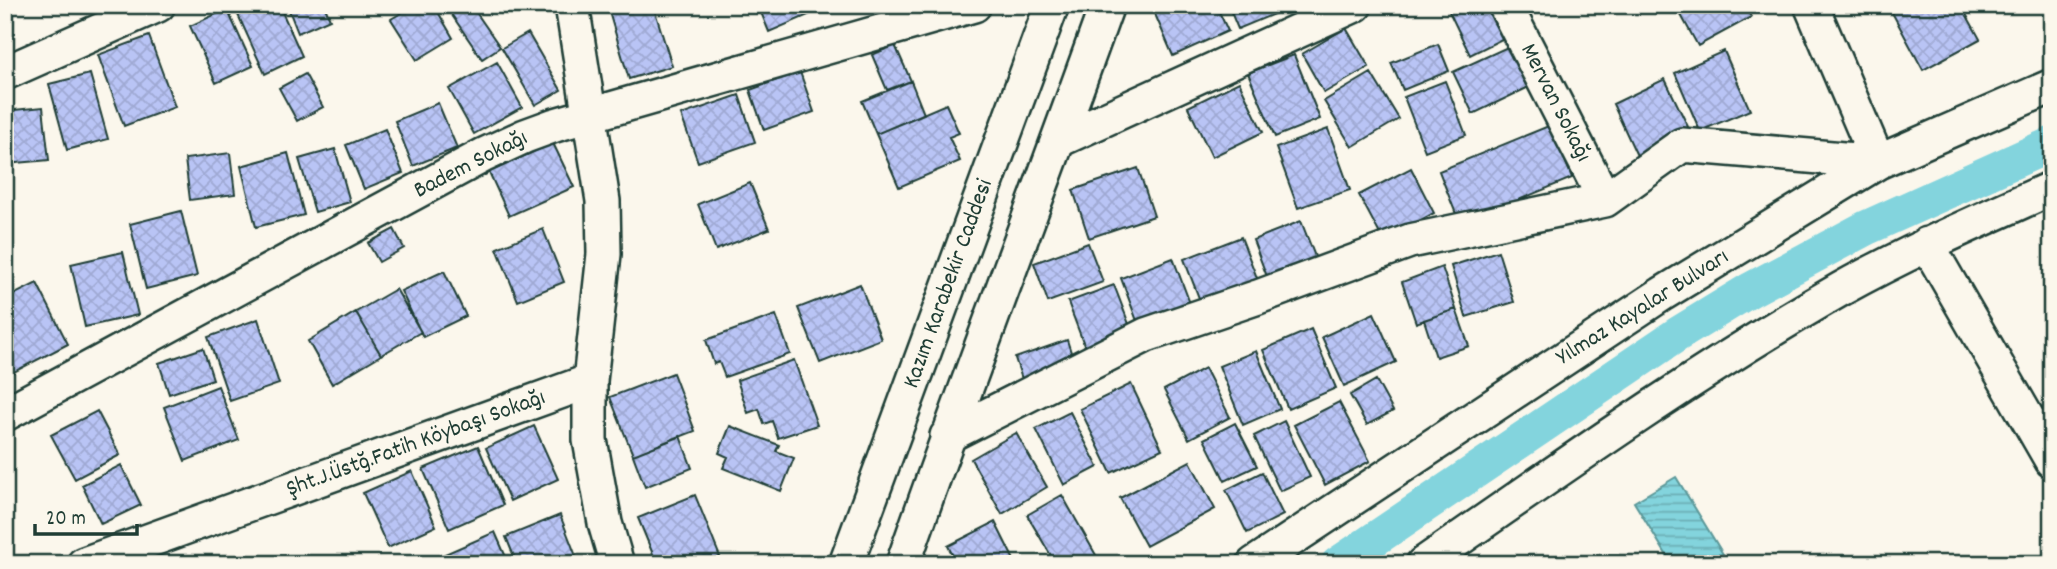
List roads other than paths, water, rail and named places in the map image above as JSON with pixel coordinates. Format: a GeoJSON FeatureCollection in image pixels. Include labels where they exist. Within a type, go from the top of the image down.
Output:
{"type":"FeatureCollection","features":[{"type":"Feature","properties":{"kind":"street"},"geometry":{"type":"LineString","coordinates":[[5,73],[158,5]]}},
{"type":"Feature","properties":{"kind":"street"},"geometry":{"type":"LineString","coordinates":[[572,5],[603,201],[604,254],[590,381],[590,440],[605,523],[617,564]]}},
{"type":"Feature","properties":{"kind":"street","name":"Badem Sokağı"},"geometry":{"type":"LineString","coordinates":[[5,414],[484,155],[525,136],[589,115],[974,5]]}},
{"type":"Feature","properties":{"kind":"street","name":"Kazım Karabekir Caddesi"},"geometry":{"type":"LineString","coordinates":[[846,564],[1052,5]]}},
{"type":"Feature","properties":{"kind":"street","name":"Kazım Karabekir Caddesi"},"geometry":{"type":"LineString","coordinates":[[903,564],[947,436],[1059,141],[1107,5]]}},
{"type":"Feature","properties":{"kind":"street"},"geometry":{"type":"LineString","coordinates":[[1059,141],[1354,5]]}},
{"type":"Feature","properties":{"kind":"street","name":"Mervan Sokağı"},"geometry":{"type":"LineString","coordinates":[[1505,5],[1605,200]]}},
{"type":"Feature","properties":{"kind":"street"},"geometry":{"type":"LineString","coordinates":[[947,436],[1146,335],[1410,241],[1605,200],[1682,145],[1878,162],[1820,9]]}},
{"type":"Feature","properties":{"kind":"street","name":"Yılmaz Kayalar Bulvarı"},"geometry":{"type":"LineString","coordinates":[[1254,564],[1662,294],[1878,162],[2052,86]]}},
{"type":"Feature","properties":{"kind":"street"},"geometry":{"type":"LineString","coordinates":[[1423,564],[1611,433],[1841,289],[1927,244],[2052,188]]}},
{"type":"Feature","properties":{"kind":"street"},"geometry":{"type":"LineString","coordinates":[[1927,244],[2052,461]]}},
{"type":"Feature","properties":{"kind":"street","name":"Şht.J.Üstğ.Fatih Köybaşı Sokağı"},"geometry":{"type":"LineString","coordinates":[[84,564],[590,381]]}},
{"type":"Feature","properties":{"kind":"water"},"geometry":{"type":"Polygon","coordinates":[[[1676,477],[1729,564],[1672,564],[1634,502],[1676,477]]]}},
{"type":"Feature","properties":{"kind":"waterway"},"geometry":{"type":"LineString","coordinates":[[1338,564],[1678,334],[1750,290],[1866,228],[2052,144]]}}]}
